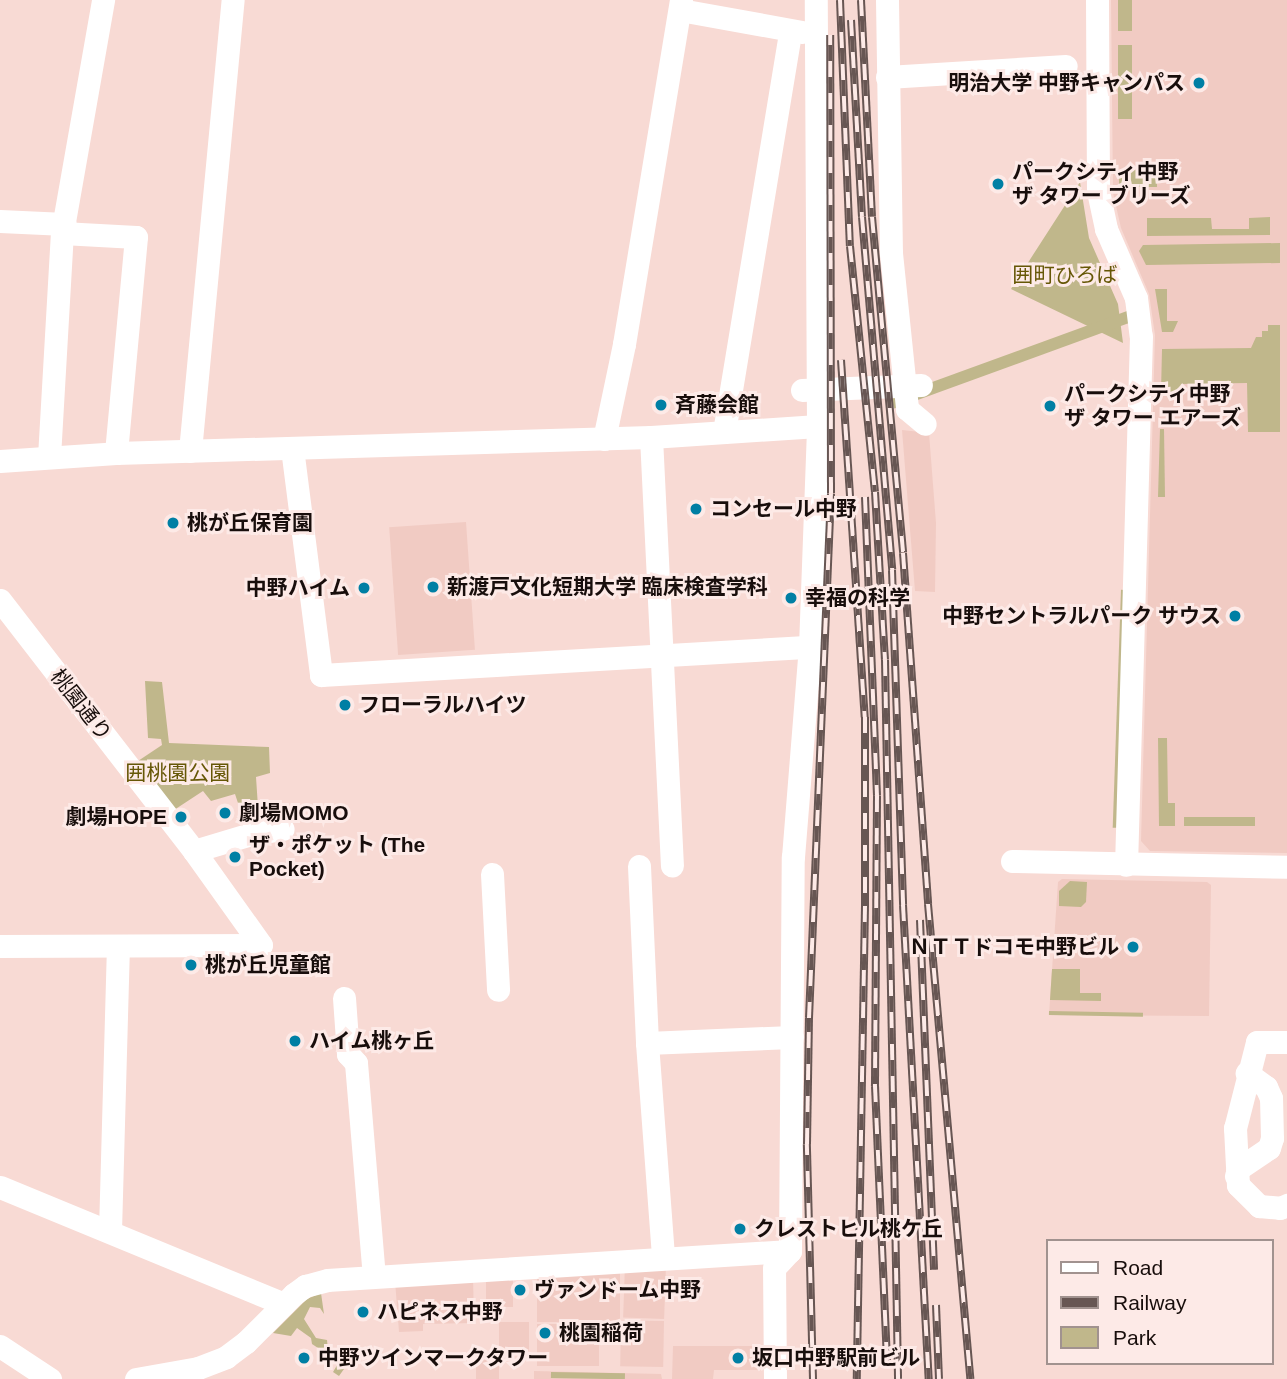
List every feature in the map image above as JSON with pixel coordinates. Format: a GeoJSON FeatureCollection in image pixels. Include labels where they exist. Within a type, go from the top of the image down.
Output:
{"type":"FeatureCollection","features":[{"type":"Feature","properties":{"kind":"street"},"geometry":{"type":"LineString","coordinates":[[50,457],[63,228],[103,0]]}},
{"type":"Feature","properties":{"kind":"street"},"geometry":{"type":"LineString","coordinates":[[190,451],[233,0]]}},
{"type":"Feature","properties":{"kind":"street"},"geometry":{"type":"LineString","coordinates":[[775,1379],[774,1268],[790,1251],[793,857],[810,647],[818,426],[816,0]]}},
{"type":"Feature","properties":{"kind":"street"},"geometry":{"type":"LineString","coordinates":[[887,0],[891,253],[907,409],[925,424]]}},
{"type":"Feature","properties":{"kind":"street"},"geometry":{"type":"LineString","coordinates":[[1097,0],[1098,191],[1106,229],[1136,298],[1141,336],[1126,865]]}},
{"type":"Feature","properties":{"kind":"street"},"geometry":{"type":"LineString","coordinates":[[604,439],[624,344],[680,5],[790,32],[816,32]]}},
{"type":"Feature","properties":{"kind":"street"},"geometry":{"type":"LineString","coordinates":[[724,432],[790,32]]}},
{"type":"Feature","properties":{"kind":"street"},"geometry":{"type":"LineString","coordinates":[[887,77],[1066,66]]}},
{"type":"Feature","properties":{"kind":"street"},"geometry":{"type":"LineString","coordinates":[[0,221],[136,237],[116,453]]}},
{"type":"Feature","properties":{"kind":"street"},"geometry":{"type":"LineString","coordinates":[[802,390],[921,384]]}},
{"type":"Feature","properties":{"kind":"street"},"geometry":{"type":"LineString","coordinates":[[0,461],[116,453],[651,437],[818,426]]}},
{"type":"Feature","properties":{"kind":"street"},"geometry":{"type":"LineString","coordinates":[[651,437],[672,864]]}},
{"type":"Feature","properties":{"kind":"street"},"geometry":{"type":"LineString","coordinates":[[292,448],[321,675],[810,647]]}},
{"type":"Feature","properties":{"kind":"street","name":"桃園通り"},"geometry":{"type":"LineString","coordinates":[[0,600],[194,851],[261,945],[118,946]]}},
{"type":"Feature","properties":{"kind":"street"},"geometry":{"type":"LineString","coordinates":[[194,851],[251,834],[282,829]]}},
{"type":"Feature","properties":{"kind":"street"},"geometry":{"type":"LineString","coordinates":[[1012,861],[1287,867]]}},
{"type":"Feature","properties":{"kind":"street"},"geometry":{"type":"LineString","coordinates":[[639,866],[647,1043],[663,1257]]}},
{"type":"Feature","properties":{"kind":"street"},"geometry":{"type":"LineString","coordinates":[[492,874],[498,990]]}},
{"type":"Feature","properties":{"kind":"street"},"geometry":{"type":"LineString","coordinates":[[0,946],[118,946],[110,1231]]}},
{"type":"Feature","properties":{"kind":"street"},"geometry":{"type":"LineString","coordinates":[[344,998],[348,1054],[356,1063],[374,1276]]}},
{"type":"Feature","properties":{"kind":"street"},"geometry":{"type":"LineString","coordinates":[[647,1043],[792,1037]]}},
{"type":"Feature","properties":{"kind":"street"},"geometry":{"type":"LineString","coordinates":[[1287,1042],[1257,1042],[1235,1123],[1236,1176],[1246,1196],[1259,1206],[1280,1208],[1287,1205]]}},
{"type":"Feature","properties":{"kind":"street"},"geometry":{"type":"LineString","coordinates":[[1236,1176],[1238,1169],[1269,1148],[1272,1138],[1271,1098],[1265,1087],[1247,1073]]}},
{"type":"Feature","properties":{"kind":"street"},"geometry":{"type":"LineString","coordinates":[[0,1187],[284,1304]]}},
{"type":"Feature","properties":{"kind":"street"},"geometry":{"type":"LineString","coordinates":[[136,1379],[198,1368],[226,1357],[246,1342],[305,1286],[315,1282],[663,1257],[790,1251]]}},
{"type":"Feature","properties":{"kind":"street"},"geometry":{"type":"LineString","coordinates":[[0,1346],[50,1379]]}},
{"type":"Feature","properties":{"kind":"shaded area"},"geometry":{"type":"Polygon","coordinates":[[[1111,0],[1287,0],[1287,853],[1150,851],[1141,841],[1155,335],[1149,294],[1121,228],[1113,193],[1111,0]]]}},
{"type":"Feature","properties":{"kind":"shaded area"},"geometry":{"type":"Polygon","coordinates":[[[902,430],[929,433],[936,523],[935,592],[915,591],[902,430]]]}},
{"type":"Feature","properties":{"kind":"shaded area","name":"新渡戸文化短期大学 臨床検査学科"},"geometry":{"type":"Polygon","coordinates":[[[466,522],[475,650],[398,655],[389,527],[466,522]]]}},
{"type":"Feature","properties":{"kind":"shaded area"},"geometry":{"type":"Polygon","coordinates":[[[1062,879],[1207,882],[1211,885],[1209,1016],[1049,1015],[1058,882],[1062,879]]]}},
{"type":"Feature","properties":{"kind":"shaded area"},"geometry":{"type":"Polygon","coordinates":[[[625,1264],[666,1265],[664,1319],[623,1318],[625,1264]]]}},
{"type":"Feature","properties":{"kind":"shaded area"},"geometry":{"type":"Polygon","coordinates":[[[537,1267],[620,1267],[620,1322],[537,1322],[537,1267]]]}},
{"type":"Feature","properties":{"kind":"shaded area"},"geometry":{"type":"Polygon","coordinates":[[[486,1273],[513,1273],[513,1307],[486,1307],[486,1273]]]}},
{"type":"Feature","properties":{"kind":"shaded area"},"geometry":{"type":"Polygon","coordinates":[[[473,1275],[474,1323],[423,1324],[423,1331],[399,1332],[395,1281],[473,1275]]]}},
{"type":"Feature","properties":{"kind":"shaded area"},"geometry":{"type":"Polygon","coordinates":[[[621,1320],[664,1321],[663,1367],[620,1366],[621,1320]]]}},
{"type":"Feature","properties":{"kind":"shaded area"},"geometry":{"type":"Polygon","coordinates":[[[499,1322],[529,1322],[529,1351],[499,1351],[499,1322]]]}},
{"type":"Feature","properties":{"kind":"shaded area"},"geometry":{"type":"Polygon","coordinates":[[[537,1324],[599,1324],[599,1366],[537,1366],[537,1324]]]}},
{"type":"Feature","properties":{"kind":"shaded area"},"geometry":{"type":"Polygon","coordinates":[[[673,1346],[764,1346],[764,1370],[714,1370],[713,1379],[672,1379],[673,1346]]]}},
{"type":"Feature","properties":{"kind":"shaded area"},"geometry":{"type":"Polygon","coordinates":[[[476,1360],[499,1360],[499,1379],[476,1379],[476,1360]]]}},
{"type":"Feature","properties":{"kind":"shaded area"},"geometry":{"type":"Polygon","coordinates":[[[534,1371],[661,1374],[662,1379],[534,1379],[534,1371]]]}},
{"type":"Feature","properties":{"kind":"green space"},"geometry":{"type":"Polygon","coordinates":[[[1118,0],[1132,0],[1132,31],[1118,31],[1118,0]]]}},
{"type":"Feature","properties":{"kind":"green space"},"geometry":{"type":"Polygon","coordinates":[[[1118,45],[1132,45],[1132,119],[1118,119],[1118,45]]]}},
{"type":"Feature","properties":{"kind":"green space"},"geometry":{"type":"Polygon","coordinates":[[[1119,170],[1157,170],[1157,187],[1119,187],[1119,170]]]}},
{"type":"Feature","properties":{"kind":"green space","name":"囲町ひろば"},"geometry":{"type":"Polygon","coordinates":[[[1080,182],[1089,238],[1118,304],[1123,343],[1011,289],[1080,182]]]}},
{"type":"Feature","properties":{"kind":"green space"},"geometry":{"type":"Polygon","coordinates":[[[1270,217],[1270,235],[1147,236],[1147,218],[1211,218],[1212,229],[1249,229],[1249,218],[1270,217]]]}},
{"type":"Feature","properties":{"kind":"green space"},"geometry":{"type":"Polygon","coordinates":[[[1280,243],[1280,263],[1146,265],[1139,251],[1143,245],[1280,243]]]}},
{"type":"Feature","properties":{"kind":"green space"},"geometry":{"type":"Polygon","coordinates":[[[1155,289],[1167,289],[1167,321],[1178,321],[1173,332],[1162,332],[1155,289]]]}},
{"type":"Feature","properties":{"kind":"green space"},"geometry":{"type":"Polygon","coordinates":[[[1127,311],[1131,322],[894,408],[890,397],[1127,311]]]}},
{"type":"Feature","properties":{"kind":"green space"},"geometry":{"type":"Polygon","coordinates":[[[1268,325],[1280,325],[1280,432],[1248,432],[1247,383],[1181,384],[1180,392],[1161,392],[1162,349],[1251,348],[1256,337],[1262,337],[1262,331],[1268,331],[1268,325]]]}},
{"type":"Feature","properties":{"kind":"green space"},"geometry":{"type":"Polygon","coordinates":[[[1160,429],[1164,429],[1165,497],[1158,497],[1160,429]]]}},
{"type":"Feature","properties":{"kind":"green space"},"geometry":{"type":"Polygon","coordinates":[[[1121,590],[1125,590],[1117,828],[1113,828],[1121,590]]]}},
{"type":"Feature","properties":{"kind":"green space","name":"囲桃園公園"},"geometry":{"type":"Polygon","coordinates":[[[145,681],[162,682],[169,743],[269,747],[270,773],[256,777],[258,807],[240,809],[235,794],[211,801],[203,791],[171,812],[135,763],[162,745],[161,739],[148,738],[145,681]]]}},
{"type":"Feature","properties":{"kind":"green space"},"geometry":{"type":"Polygon","coordinates":[[[1158,738],[1167,738],[1168,803],[1175,803],[1175,826],[1159,826],[1158,738]]]}},
{"type":"Feature","properties":{"kind":"green space"},"geometry":{"type":"Polygon","coordinates":[[[1184,817],[1255,817],[1255,826],[1184,826],[1184,817]]]}},
{"type":"Feature","properties":{"kind":"green space"},"geometry":{"type":"Polygon","coordinates":[[[1070,881],[1087,882],[1086,902],[1081,907],[1059,906],[1059,891],[1070,881]]]}},
{"type":"Feature","properties":{"kind":"green space"},"geometry":{"type":"Polygon","coordinates":[[[1052,969],[1080,969],[1080,993],[1101,993],[1101,1001],[1050,1000],[1052,969]]]}},
{"type":"Feature","properties":{"kind":"green space"},"geometry":{"type":"Polygon","coordinates":[[[1049,1011],[1143,1013],[1143,1017],[1049,1015],[1049,1011]]]}},
{"type":"Feature","properties":{"kind":"green space"},"geometry":{"type":"Polygon","coordinates":[[[321,1293],[324,1314],[320,1308],[310,1307],[304,1319],[316,1338],[327,1340],[328,1350],[341,1351],[344,1369],[339,1376],[333,1372],[339,1362],[312,1344],[311,1338],[297,1328],[291,1336],[273,1333],[307,1299],[321,1293]]]}},
{"type":"Feature","properties":{"kind":"green space"},"geometry":{"type":"Polygon","coordinates":[[[551,1372],[625,1373],[625,1379],[551,1378],[551,1372]]]}},
{"type":"Feature","properties":{"kind":"railway"},"geometry":{"type":"LineString","coordinates":[[840,0],[850,246],[875,492],[885,660],[898,1379]]}},
{"type":"Feature","properties":{"kind":"railway"},"geometry":{"type":"LineString","coordinates":[[861,0],[872,217],[903,553],[928,904],[970,1379]]}},
{"type":"Feature","properties":{"kind":"railway"},"geometry":{"type":"LineString","coordinates":[[851,20],[862,217],[892,570],[903,905],[929,1379]]}},
{"type":"Feature","properties":{"kind":"railway"},"geometry":{"type":"LineString","coordinates":[[813,1379],[807,1144],[809,1018],[831,493],[830,35]]}},
{"type":"Feature","properties":{"kind":"railway"},"geometry":{"type":"LineString","coordinates":[[841,360],[865,717],[865,906],[857,1379]]}},
{"type":"Feature","properties":{"kind":"railway"},"geometry":{"type":"LineString","coordinates":[[865,497],[877,796],[875,1086],[887,1364]]}},
{"type":"Feature","properties":{"kind":"railway"},"geometry":{"type":"LineString","coordinates":[[920,920],[934,1270]]}},
{"type":"Feature","properties":{"kind":"railway"},"geometry":{"type":"LineString","coordinates":[[936,1305],[939,1379]]}},
{"type":"Feature","properties":{"kind":"place","name":"明治大学 中野キャンパス"},"geometry":{"type":"Point","coordinates":[1199,83]}},
{"type":"Feature","properties":{"kind":"place","name":"パークシティ中野 ザ タワー ブリーズ"},"geometry":{"type":"Point","coordinates":[998,184]}},
{"type":"Feature","properties":{"kind":"place","name":"斉藤会館"},"geometry":{"type":"Point","coordinates":[661,405]}},
{"type":"Feature","properties":{"kind":"place","name":"パークシティ中野 ザ タワー エアーズ"},"geometry":{"type":"Point","coordinates":[1050,406]}},
{"type":"Feature","properties":{"kind":"place","name":"コンセール中野"},"geometry":{"type":"Point","coordinates":[696,509]}},
{"type":"Feature","properties":{"kind":"place","name":"桃が丘保育園"},"geometry":{"type":"Point","coordinates":[173,523]}},
{"type":"Feature","properties":{"kind":"place","name":"新渡戸文化短期大学 臨床検査学科"},"geometry":{"type":"Point","coordinates":[433,587]}},
{"type":"Feature","properties":{"kind":"place","name":"中野ハイム"},"geometry":{"type":"Point","coordinates":[364,588]}},
{"type":"Feature","properties":{"kind":"place","name":"幸福の科学"},"geometry":{"type":"Point","coordinates":[791,598]}},
{"type":"Feature","properties":{"kind":"place","name":"中野セントラルパーク サウス"},"geometry":{"type":"Point","coordinates":[1235,616]}},
{"type":"Feature","properties":{"kind":"place","name":"フローラルハイツ"},"geometry":{"type":"Point","coordinates":[345,705]}},
{"type":"Feature","properties":{"kind":"place","name":"劇場MOMO"},"geometry":{"type":"Point","coordinates":[225,813]}},
{"type":"Feature","properties":{"kind":"place","name":"劇場HOPE"},"geometry":{"type":"Point","coordinates":[181,817]}},
{"type":"Feature","properties":{"kind":"place","name":"ザ・ポケット (The Pocket)"},"geometry":{"type":"Point","coordinates":[235,857]}},
{"type":"Feature","properties":{"kind":"place","name":"ＮＴＴドコモ中野ビル"},"geometry":{"type":"Point","coordinates":[1133,947]}},
{"type":"Feature","properties":{"kind":"place","name":"桃が丘児童館"},"geometry":{"type":"Point","coordinates":[191,965]}},
{"type":"Feature","properties":{"kind":"place","name":"ハイム桃ヶ丘"},"geometry":{"type":"Point","coordinates":[295,1041]}},
{"type":"Feature","properties":{"kind":"place","name":"クレストヒル桃ケ丘"},"geometry":{"type":"Point","coordinates":[740,1229]}},
{"type":"Feature","properties":{"kind":"place","name":"ヴァンドーム中野"},"geometry":{"type":"Point","coordinates":[520,1290]}},
{"type":"Feature","properties":{"kind":"place","name":"ハピネス中野"},"geometry":{"type":"Point","coordinates":[363,1312]}},
{"type":"Feature","properties":{"kind":"place","name":"桃園稲荷"},"geometry":{"type":"Point","coordinates":[545,1333]}},
{"type":"Feature","properties":{"kind":"place","name":"中野ツインマークタワー"},"geometry":{"type":"Point","coordinates":[304,1358]}},
{"type":"Feature","properties":{"kind":"place","name":"坂口中野駅前ビル"},"geometry":{"type":"Point","coordinates":[738,1358]}}]}
